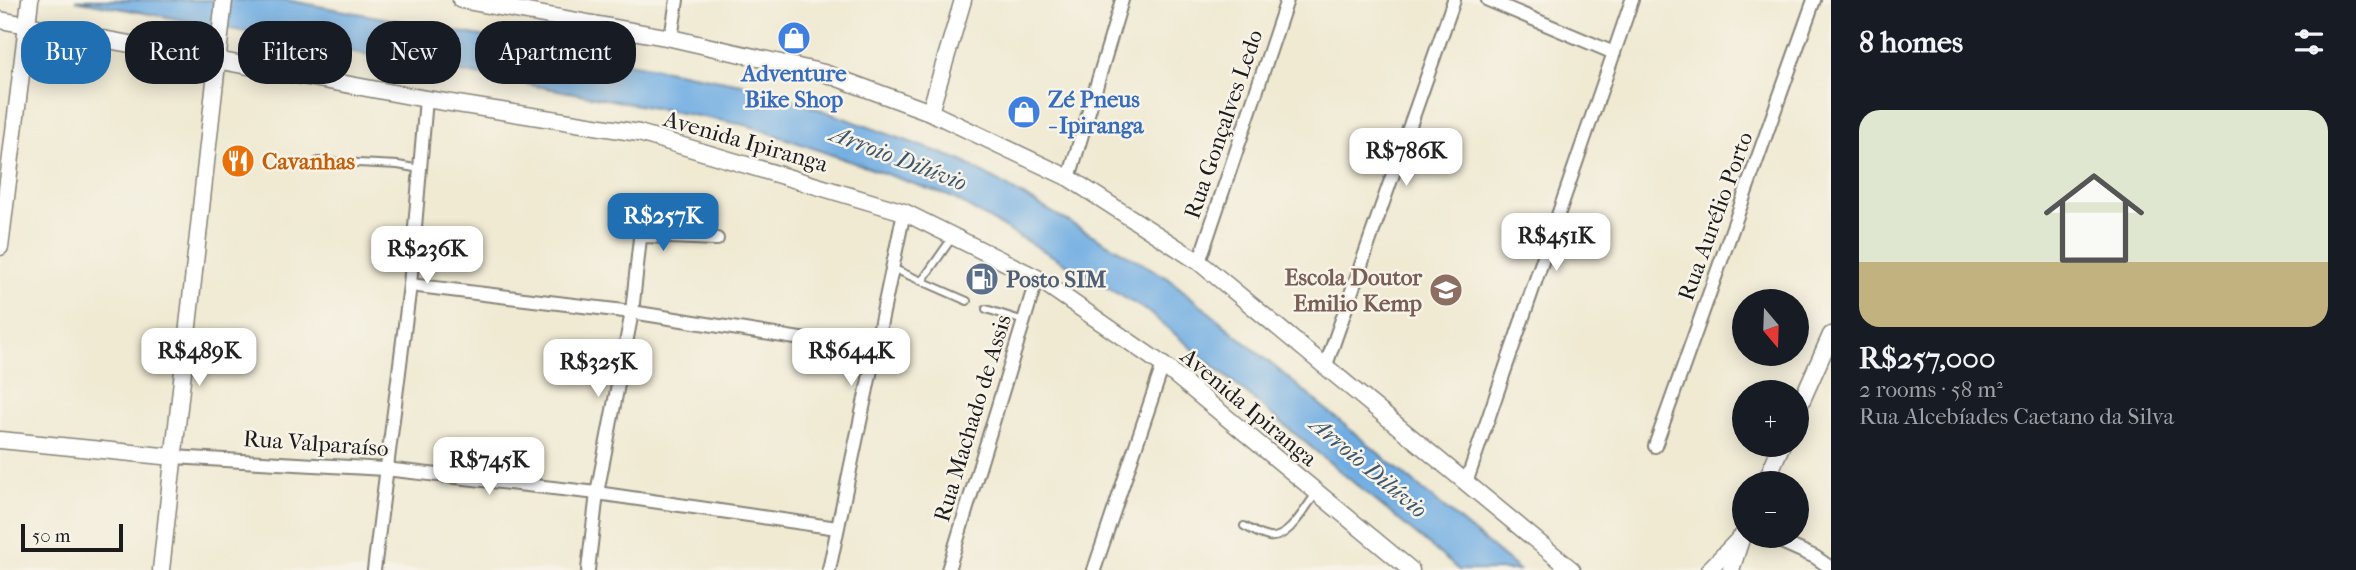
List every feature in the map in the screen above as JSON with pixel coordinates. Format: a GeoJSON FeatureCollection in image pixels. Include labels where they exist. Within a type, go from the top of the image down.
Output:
{"type":"FeatureCollection","features":[{"type":"Feature","properties":{"kind":"main road"},"geometry":{"type":"LineString","coordinates":[[221,21],[224,0]]}},
{"type":"Feature","properties":{"kind":"main road"},"geometry":{"type":"LineString","coordinates":[[461,0],[671,38],[824,74],[930,112],[1069,178],[1199,262],[1572,570]]}},
{"type":"Feature","properties":{"kind":"main road"},"geometry":{"type":"LineString","coordinates":[[930,112],[963,0]]}},
{"type":"Feature","properties":{"kind":"main road"},"geometry":{"type":"LineString","coordinates":[[29,21],[30,1]]}},
{"type":"Feature","properties":{"kind":"main road","name":"Avenida Ipiranga"},"geometry":{"type":"LineString","coordinates":[[0,20],[21,24]]}},
{"type":"Feature","properties":{"kind":"main road","name":"Avenida Ipiranga"},"geometry":{"type":"LineString","coordinates":[[224,61],[426,99],[639,133],[904,212],[1037,278],[1163,365],[1411,570]]}},
{"type":"Feature","properties":{"kind":"main road"},"geometry":{"type":"LineString","coordinates":[[0,247],[21,84]]}},
{"type":"Feature","properties":{"kind":"main road"},"geometry":{"type":"LineString","coordinates":[[161,570],[213,84]]}},
{"type":"Feature","properties":{"kind":"main road"},"geometry":{"type":"LineString","coordinates":[[1809,384],[1831,335]]}},
{"type":"Feature","properties":{"kind":"main road","name":"Rua Valparaíso"},"geometry":{"type":"LineString","coordinates":[[0,440],[173,457]]}},
{"type":"Feature","properties":{"kind":"main road"},"geometry":{"type":"LineString","coordinates":[[1709,570],[1732,545]]}},
{"type":"Feature","properties":{"kind":"main road"},"geometry":{"type":"LineString","coordinates":[[1731,570],[1738,548]]}},
{"type":"Feature","properties":{"kind":"street"},"geometry":{"type":"LineString","coordinates":[[671,38],[677,0]]}},
{"type":"Feature","properties":{"kind":"street"},"geometry":{"type":"LineString","coordinates":[[1069,178],[1122,0]]}},
{"type":"Feature","properties":{"kind":"street","name":"Rua Gonçalves Ledo"},"geometry":{"type":"LineString","coordinates":[[1199,262],[1287,0]]}},
{"type":"Feature","properties":{"kind":"street"},"geometry":{"type":"LineString","coordinates":[[1326,365],[1454,0]]}},
{"type":"Feature","properties":{"kind":"street"},"geometry":{"type":"LineString","coordinates":[[1488,0],[1614,53]]}},
{"type":"Feature","properties":{"kind":"street"},"geometry":{"type":"LineString","coordinates":[[1466,483],[1632,0]]}},
{"type":"Feature","properties":{"kind":"street","name":"Rua Aurélio Porto"},"geometry":{"type":"LineString","coordinates":[[1656,446],[1814,0]]}},
{"type":"Feature","properties":{"kind":"street"},"geometry":{"type":"LineString","coordinates":[[374,570],[410,285],[426,99]]}},
{"type":"Feature","properties":{"kind":"street"},"geometry":{"type":"LineString","coordinates":[[829,570],[904,212]]}},
{"type":"Feature","properties":{"kind":"street"},"geometry":{"type":"LineString","coordinates":[[588,570],[597,493],[632,312],[640,238],[717,239]]}},
{"type":"Feature","properties":{"kind":"street","name":"Rua Machado de Assis"},"geometry":{"type":"LineString","coordinates":[[948,570],[1037,278]]}},
{"type":"Feature","properties":{"kind":"street"},"geometry":{"type":"LineString","coordinates":[[410,285],[632,312],[876,351]]}},
{"type":"Feature","properties":{"kind":"street"},"geometry":{"type":"LineString","coordinates":[[1094,570],[1163,365]]}},
{"type":"Feature","properties":{"kind":"street","name":"Rua Valparaíso"},"geometry":{"type":"LineString","coordinates":[[173,457],[385,469],[597,493],[837,528]]}},
{"type":"Feature","properties":{"kind":"street"},"geometry":{"type":"LineString","coordinates":[[1795,548],[1831,568]]}},
{"type":"Feature","properties":{"kind":"lane"},"geometry":{"type":"LineString","coordinates":[[318,161],[398,165],[420,169]]}},
{"type":"Feature","properties":{"kind":"lane"},"geometry":{"type":"LineString","coordinates":[[922,281],[953,236]]}},
{"type":"Feature","properties":{"kind":"lane"},"geometry":{"type":"LineString","coordinates":[[892,268],[968,301]]}},
{"type":"Feature","properties":{"kind":"lane"},"geometry":{"type":"LineString","coordinates":[[986,309],[1024,321]]}},
{"type":"Feature","properties":{"kind":"lane"},"geometry":{"type":"LineString","coordinates":[[1244,526],[1267,537],[1277,537],[1290,528],[1317,492]]}},
{"type":"Feature","properties":{"kind":"water","name":"Arroio Dilúvio"},"geometry":{"type":"Polygon","coordinates":[[[75,0],[286,0],[400,21],[366,21],[366,54],[352,52],[352,21],[238,21],[238,30],[224,28],[224,21],[188,21],[75,0]]]}},
{"type":"Feature","properties":{"kind":"water","name":"Arroio Dilúvio"},"geometry":{"type":"Polygon","coordinates":[[[461,32],[475,35],[475,75],[461,72],[461,32]]]}},
{"type":"Feature","properties":{"kind":"water","name":"Arroio Dilúvio"},"geometry":{"type":"Polygon","coordinates":[[[636,65],[758,87],[960,160],[1168,278],[1519,570],[1459,570],[1147,311],[951,197],[750,126],[525,84],[636,84],[636,65]]]}},
{"type":"Feature","properties":{"kind":"place","name":"Adventure Bike Shop"},"geometry":{"type":"Point","coordinates":[794,38]}},
{"type":"Feature","properties":{"kind":"place","name":"Zé Pneus - Ipiranga"},"geometry":{"type":"Point","coordinates":[1024,112]}},
{"type":"Feature","properties":{"kind":"place","name":"Cavanhas"},"geometry":{"type":"Point","coordinates":[238,161]}},
{"type":"Feature","properties":{"kind":"place","name":"Posto SIM"},"geometry":{"type":"Point","coordinates":[982,279]}},
{"type":"Feature","properties":{"kind":"place","name":"Escola Doutor Emilio Kemp"},"geometry":{"type":"Point","coordinates":[1446,290]}}]}
